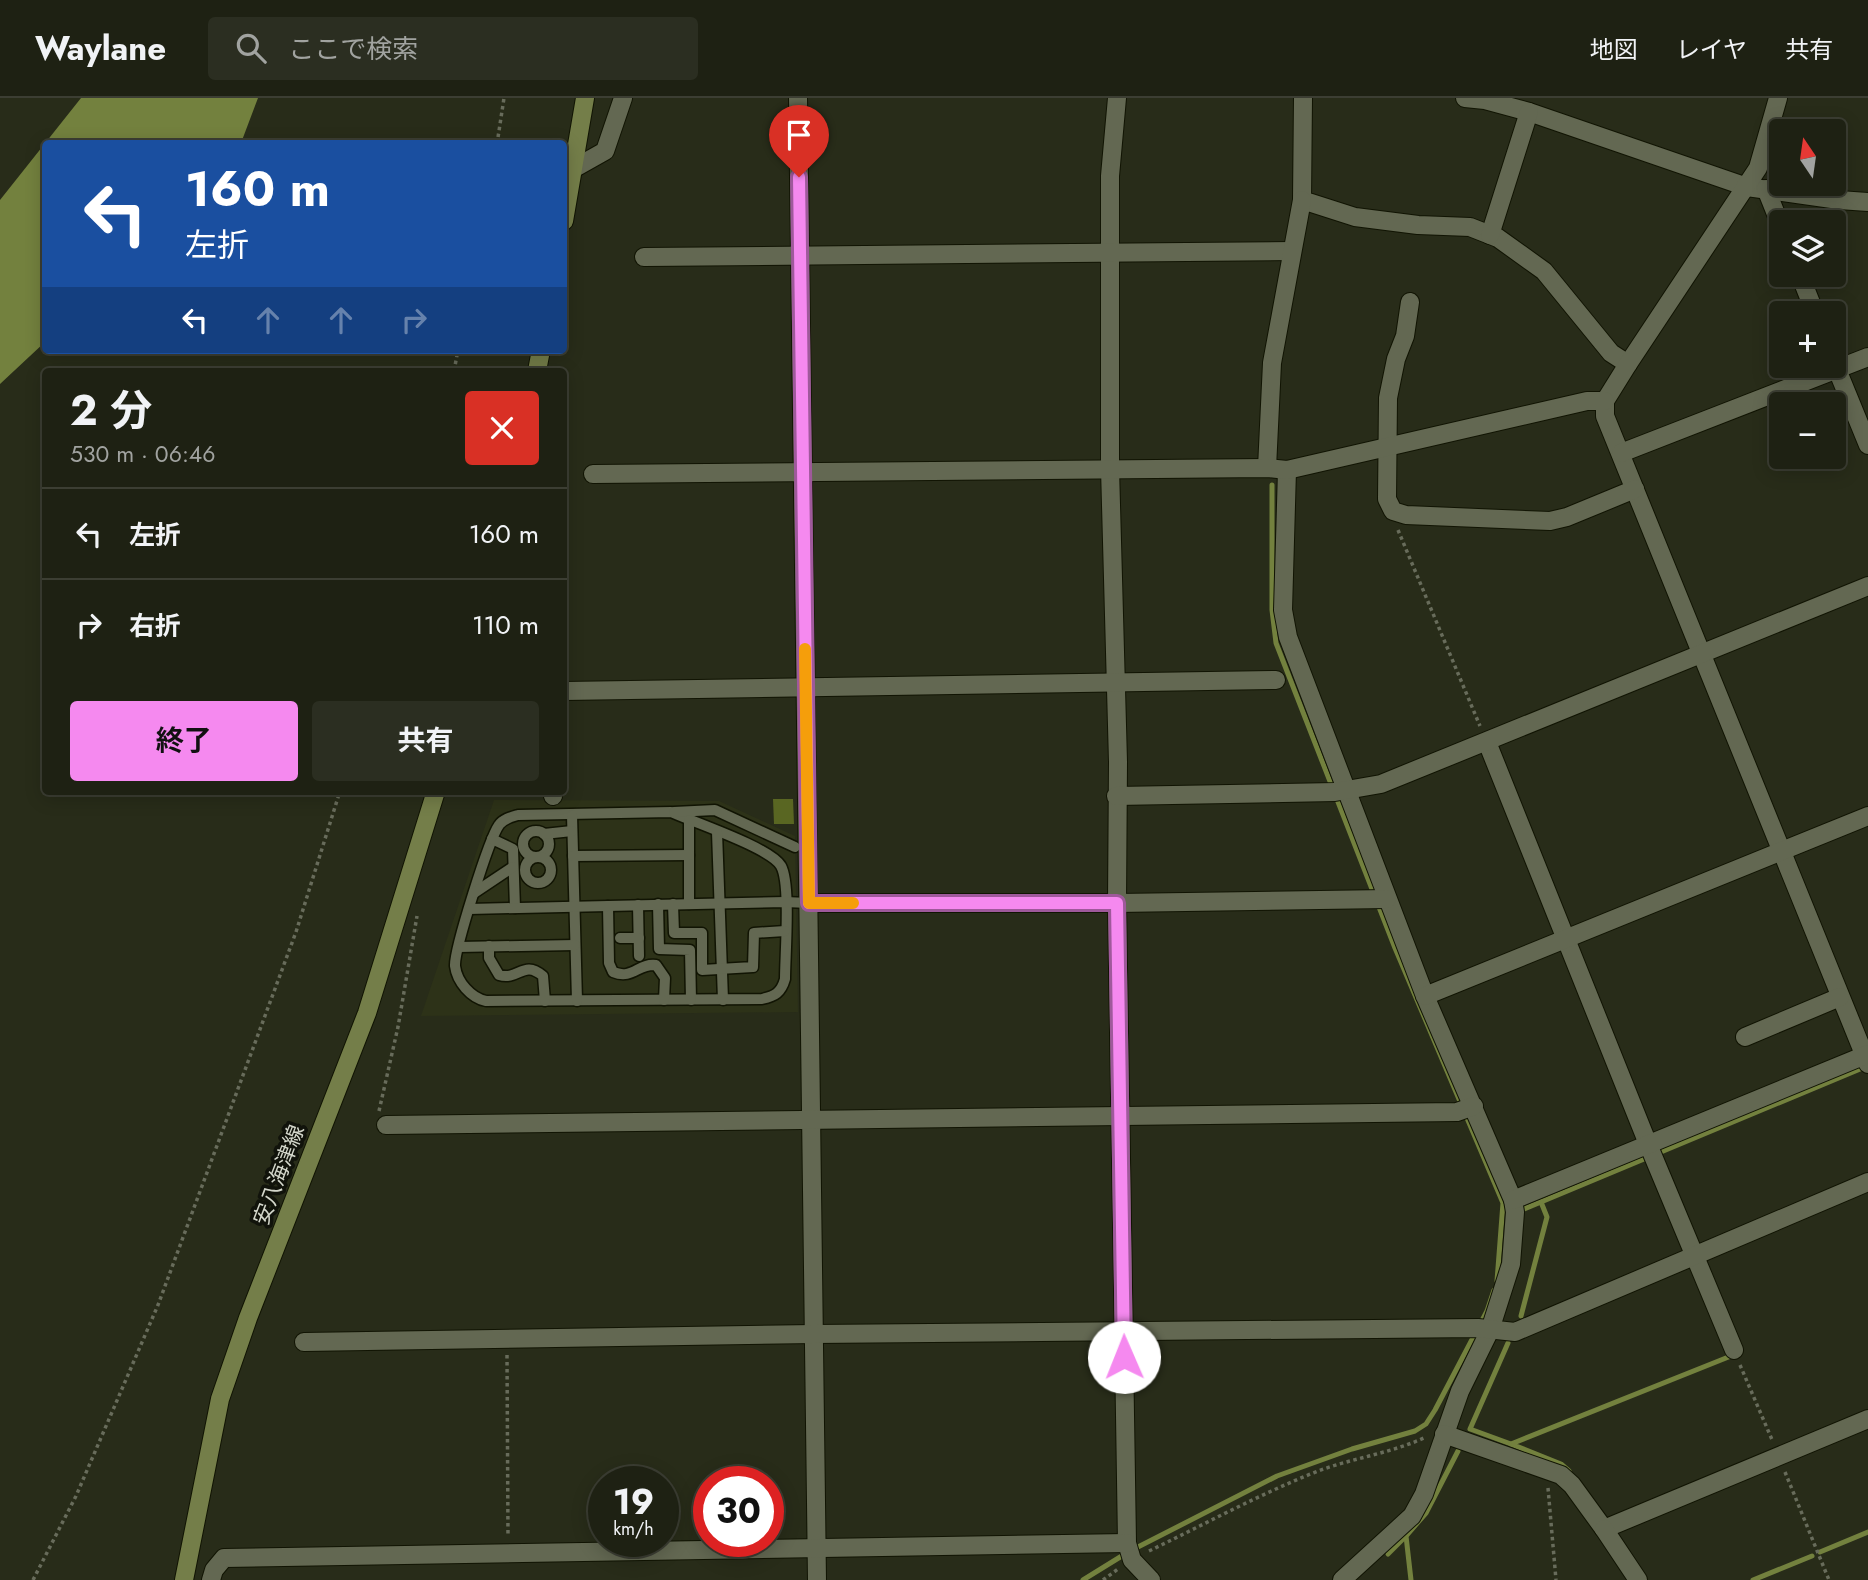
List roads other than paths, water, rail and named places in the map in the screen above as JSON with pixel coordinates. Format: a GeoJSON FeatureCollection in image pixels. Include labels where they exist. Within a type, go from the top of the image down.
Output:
{"type":"FeatureCollection","features":[{"type":"Feature","properties":{"kind":"main road"},"geometry":{"type":"LineString","coordinates":[[567,202],[586,98]]}},
{"type":"Feature","properties":{"kind":"main road","name":"安八海津線"},"geometry":{"type":"LineString","coordinates":[[184,1580],[220,1399],[248,1318],[367,1013],[435,795]]}},
{"type":"Feature","properties":{"kind":"street"},"geometry":{"type":"LineString","coordinates":[[572,169],[605,150],[623,98]]}},
{"type":"Feature","properties":{"kind":"street"},"geometry":{"type":"LineString","coordinates":[[798,98],[817,1580]]}},
{"type":"Feature","properties":{"kind":"street"},"geometry":{"type":"LineString","coordinates":[[1117,98],[1110,176],[1110,468],[1116,683],[1123,1331],[1129,1552],[1151,1580]]}},
{"type":"Feature","properties":{"kind":"street"},"geometry":{"type":"LineString","coordinates":[[1267,468],[1272,363],[1302,200],[1303,98]]}},
{"type":"Feature","properties":{"kind":"street"},"geometry":{"type":"LineString","coordinates":[[1465,98],[1485,100],[1529,112],[1747,187],[1839,201],[1868,202]]}},
{"type":"Feature","properties":{"kind":"street"},"geometry":{"type":"LineString","coordinates":[[1513,1200],[1867,1059],[1605,416],[1605,401],[1758,168],[1778,98]]}},
{"type":"Feature","properties":{"kind":"street"},"geometry":{"type":"LineString","coordinates":[[1490,235],[1529,112]]}},
{"type":"Feature","properties":{"kind":"street"},"geometry":{"type":"LineString","coordinates":[[1766,189],[1774,210]]}},
{"type":"Feature","properties":{"kind":"street"},"geometry":{"type":"LineString","coordinates":[[1302,200],[1355,217],[1470,228],[1498,238],[1544,271],[1611,353],[1628,364]]}},
{"type":"Feature","properties":{"kind":"street"},"geometry":{"type":"LineString","coordinates":[[644,257],[1292,251]]}},
{"type":"Feature","properties":{"kind":"street"},"geometry":{"type":"LineString","coordinates":[[1410,302],[1405,336],[1396,359],[1388,398],[1387,499],[1393,511],[1406,514],[1550,521],[1567,517],[1635,489]]}},
{"type":"Feature","properties":{"kind":"street"},"geometry":{"type":"LineString","coordinates":[[1846,362],[1868,357]]}},
{"type":"Feature","properties":{"kind":"street"},"geometry":{"type":"LineString","coordinates":[[1621,453],[1803,378]]}},
{"type":"Feature","properties":{"kind":"street"},"geometry":{"type":"LineString","coordinates":[[1840,378],[1868,445]]}},
{"type":"Feature","properties":{"kind":"street"},"geometry":{"type":"LineString","coordinates":[[593,474],[1110,468],[1287,470],[1587,401],[1605,401]]}},
{"type":"Feature","properties":{"kind":"street"},"geometry":{"type":"LineString","coordinates":[[1287,470],[1283,610],[1288,637],[1425,996],[1474,1106],[1513,1200],[1515,1212],[1511,1264],[1490,1329],[1460,1391],[1424,1494],[1412,1516],[1342,1580]]}},
{"type":"Feature","properties":{"kind":"street"},"geometry":{"type":"LineString","coordinates":[[1116,796],[1345,791],[1381,784],[1868,586]]}},
{"type":"Feature","properties":{"kind":"street"},"geometry":{"type":"LineString","coordinates":[[567,691],[1276,680]]}},
{"type":"Feature","properties":{"kind":"street"},"geometry":{"type":"LineString","coordinates":[[1487,742],[1648,1144],[1734,1350]]}},
{"type":"Feature","properties":{"kind":"street"},"geometry":{"type":"LineString","coordinates":[[1425,996],[1868,816]]}},
{"type":"Feature","properties":{"kind":"street"},"geometry":{"type":"LineString","coordinates":[[809,903],[1117,903],[1387,899]]}},
{"type":"Feature","properties":{"kind":"street"},"geometry":{"type":"LineString","coordinates":[[1745,1037],[1840,997]]}},
{"type":"Feature","properties":{"kind":"street"},"geometry":{"type":"LineString","coordinates":[[386,1125],[1457,1112],[1474,1106]]}},
{"type":"Feature","properties":{"kind":"street"},"geometry":{"type":"LineString","coordinates":[[304,1342],[1123,1331],[1490,1329],[1515,1332],[1868,1182]]}},
{"type":"Feature","properties":{"kind":"street"},"geometry":{"type":"LineString","coordinates":[[1604,1529],[1868,1419]]}},
{"type":"Feature","properties":{"kind":"street"},"geometry":{"type":"LineString","coordinates":[[1447,1426],[1561,1475],[1572,1485],[1638,1580]]}},
{"type":"Feature","properties":{"kind":"street"},"geometry":{"type":"LineString","coordinates":[[211,1580],[214,1570],[224,1559],[817,1550],[1129,1552]]}},
{"type":"Feature","properties":{"kind":"lane"},"geometry":{"type":"LineString","coordinates":[[671,812],[767,853],[781,867],[785,902],[785,979],[775,996],[762,999],[691,1000],[477,999],[457,976],[455,963],[459,947],[492,839],[500,822],[518,815],[715,810],[795,847]]}},
{"type":"Feature","properties":{"kind":"lane"},"geometry":{"type":"LineString","coordinates":[[572,815],[577,1001]]}},
{"type":"Feature","properties":{"kind":"lane"},"geometry":{"type":"LineString","coordinates":[[689,820],[689,904]]}},
{"type":"Feature","properties":{"kind":"lane"},"geometry":{"type":"LineString","coordinates":[[572,836],[531,832],[523,841],[526,852],[537,857],[545,859],[551,871],[547,879],[539,883],[528,879],[524,871],[529,860],[537,857],[544,853],[549,846],[572,836]]}},
{"type":"Feature","properties":{"kind":"lane"},"geometry":{"type":"LineString","coordinates":[[717,832],[723,999]]}},
{"type":"Feature","properties":{"kind":"lane"},"geometry":{"type":"LineString","coordinates":[[544,834],[549,846]]}},
{"type":"Feature","properties":{"kind":"lane"},"geometry":{"type":"LineString","coordinates":[[492,839],[513,849],[515,908]]}},
{"type":"Feature","properties":{"kind":"lane"},"geometry":{"type":"LineString","coordinates":[[573,856],[689,855]]}},
{"type":"Feature","properties":{"kind":"lane"},"geometry":{"type":"LineString","coordinates":[[474,893],[513,867]]}},
{"type":"Feature","properties":{"kind":"lane"},"geometry":{"type":"LineString","coordinates":[[538,907],[539,883]]}},
{"type":"Feature","properties":{"kind":"lane"},"geometry":{"type":"LineString","coordinates":[[469,909],[809,903]]}},
{"type":"Feature","properties":{"kind":"lane"},"geometry":{"type":"LineString","coordinates":[[658,904],[659,949],[690,950],[691,1000]]}},
{"type":"Feature","properties":{"kind":"lane"},"geometry":{"type":"LineString","coordinates":[[673,904],[674,933],[702,933],[702,970],[753,967],[754,933],[785,932]]}},
{"type":"Feature","properties":{"kind":"lane"},"geometry":{"type":"LineString","coordinates":[[638,905],[639,956]]}},
{"type":"Feature","properties":{"kind":"lane"},"geometry":{"type":"LineString","coordinates":[[608,906],[609,962],[613,972],[630,974],[649,964],[656,965],[664,978],[664,1000]]}},
{"type":"Feature","properties":{"kind":"lane"},"geometry":{"type":"LineString","coordinates":[[620,938],[639,938]]}},
{"type":"Feature","properties":{"kind":"lane"},"geometry":{"type":"LineString","coordinates":[[459,947],[575,945]]}},
{"type":"Feature","properties":{"kind":"lane"},"geometry":{"type":"LineString","coordinates":[[489,946],[489,958],[499,975],[511,977],[528,968],[543,976],[545,1001]]}},
{"type":"Feature","properties":{"kind":"waterway"},"geometry":{"type":"LineString","coordinates":[[1272,485],[1272,610],[1276,643],[1395,948],[1503,1203],[1497,1281]]}},
{"type":"Feature","properties":{"kind":"waterway"},"geometry":{"type":"LineString","coordinates":[[1519,1211],[1865,1067]]}},
{"type":"Feature","properties":{"kind":"waterway"},"geometry":{"type":"LineString","coordinates":[[1521,1316],[1547,1217],[1541,1202]]}},
{"type":"Feature","properties":{"kind":"waterway"},"geometry":{"type":"LineString","coordinates":[[1134,1549],[1277,1476],[1352,1449],[1415,1431],[1426,1424],[1487,1311],[1494,1290]]}},
{"type":"Feature","properties":{"kind":"waterway"},"geometry":{"type":"LineString","coordinates":[[1508,1343],[1470,1429],[1511,1444]]}},
{"type":"Feature","properties":{"kind":"waterway"},"geometry":{"type":"LineString","coordinates":[[1569,1471],[1561,1464],[1511,1444],[1731,1356]]}},
{"type":"Feature","properties":{"kind":"waterway"},"geometry":{"type":"LineString","coordinates":[[1411,1580],[1406,1536],[1426,1513],[1458,1451]]}},
{"type":"Feature","properties":{"kind":"waterway"},"geometry":{"type":"LineString","coordinates":[[1820,1552],[1868,1532]]}},
{"type":"Feature","properties":{"kind":"waterway"},"geometry":{"type":"LineString","coordinates":[[1388,1554],[1406,1536]]}},
{"type":"Feature","properties":{"kind":"waterway"},"geometry":{"type":"LineString","coordinates":[[1083,1580],[1125,1554]]}},
{"type":"Feature","properties":{"kind":"waterway"},"geometry":{"type":"LineString","coordinates":[[1753,1580],[1812,1556]]}}]}
